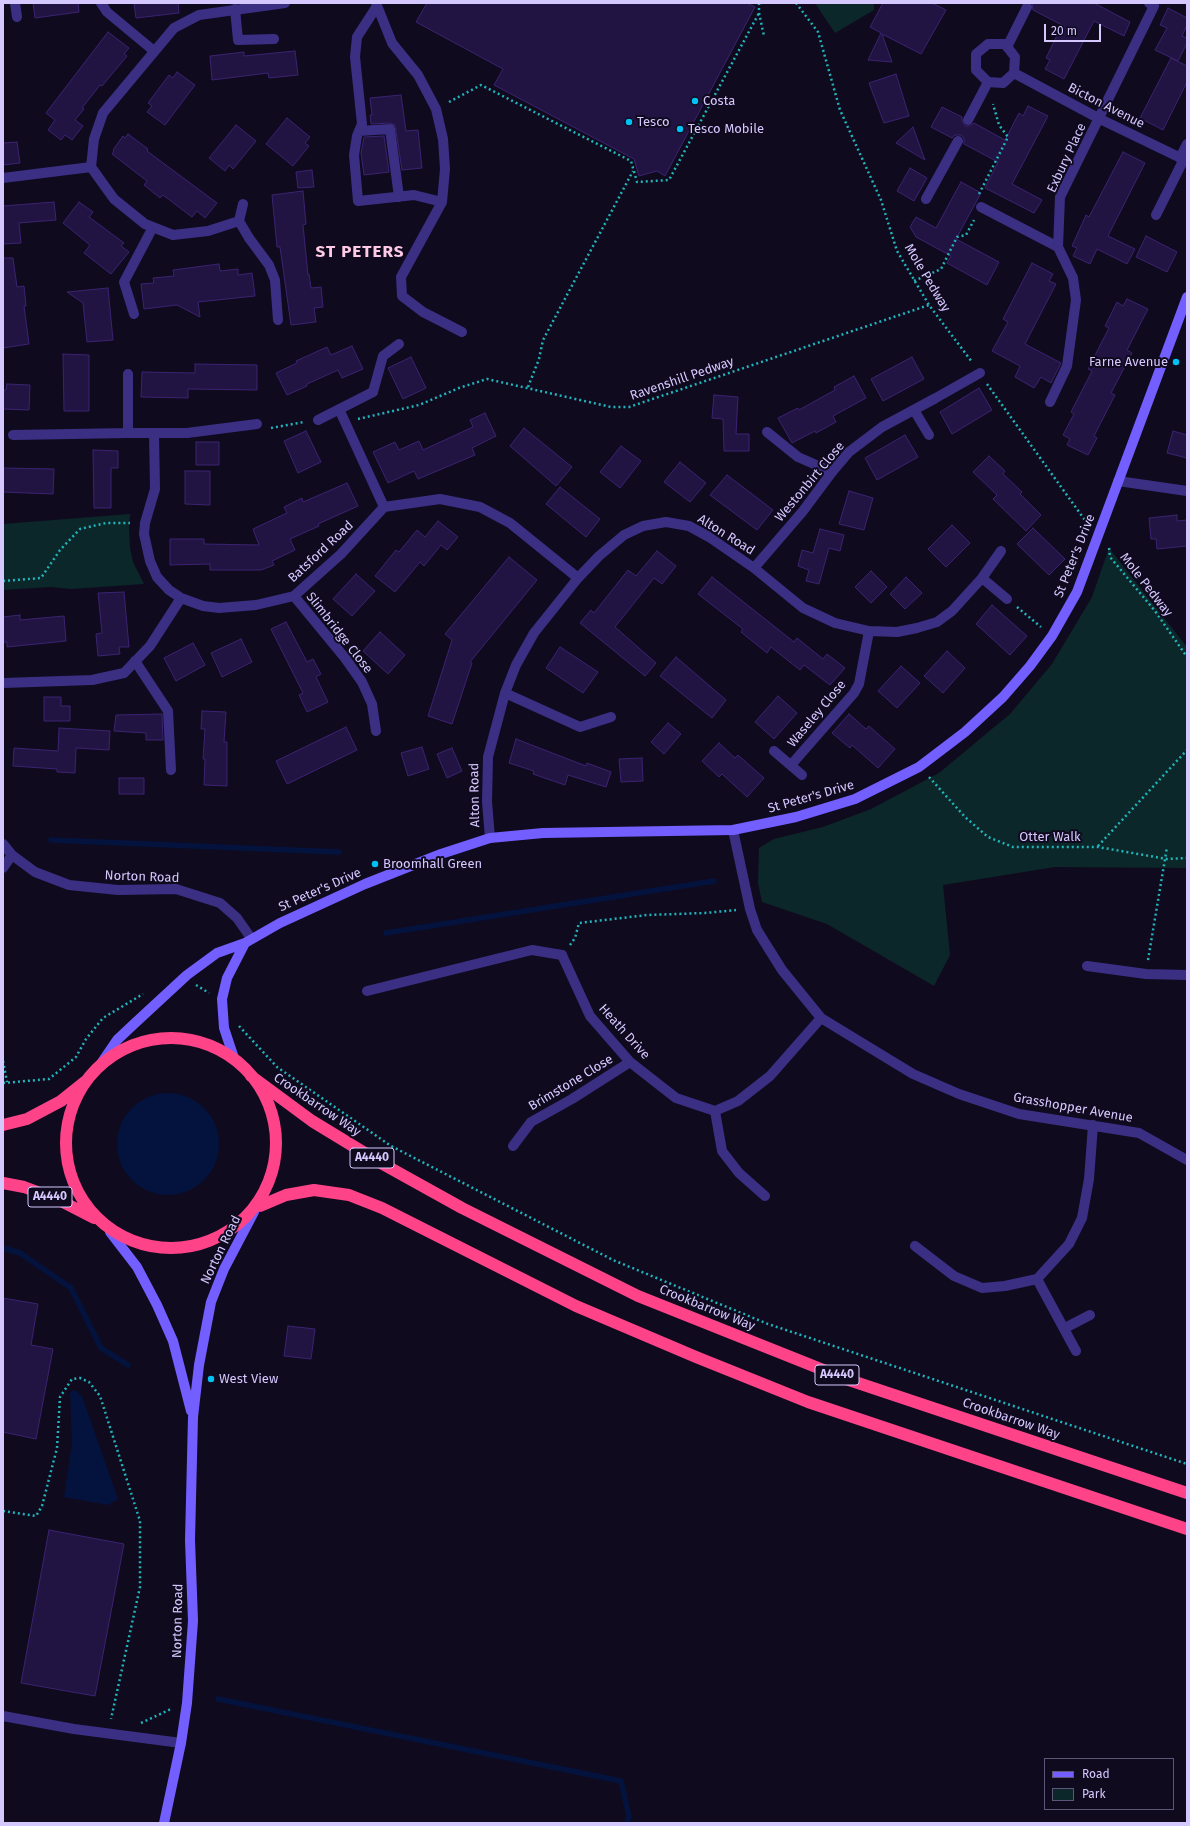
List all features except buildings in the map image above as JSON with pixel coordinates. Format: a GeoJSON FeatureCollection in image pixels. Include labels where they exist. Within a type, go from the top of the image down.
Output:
{"type":"FeatureCollection","features":[{"type":"Feature","properties":{"kind":"highway"},"geometry":{"type":"LineString","coordinates":[[3,1125],[26,1119],[61,1101],[86,1081],[102,1062],[131,1045],[155,1038],[180,1036],[218,1047],[234,1058],[251,1076],[268,1107],[275,1131],[276,1156],[271,1182],[257,1209],[234,1226],[184,1246],[153,1247],[135,1244],[110,1232],[94,1218],[74,1185],[68,1163],[70,1125],[86,1081]]}},
{"type":"Feature","properties":{"kind":"highway","name":"Crookbarrow Way"},"geometry":{"type":"LineString","coordinates":[[251,1076],[312,1121],[381,1163],[462,1208],[638,1296],[846,1379],[1187,1493]]}},
{"type":"Feature","properties":{"kind":"highway","name":"A4440"},"geometry":{"type":"LineString","coordinates":[[3,1182],[24,1187],[59,1200],[94,1218]]}},
{"type":"Feature","properties":{"kind":"highway","name":"A4440"},"geometry":{"type":"LineString","coordinates":[[257,1209],[286,1195],[314,1190],[348,1195],[382,1208],[576,1306],[808,1402],[1187,1529]]}},
{"type":"Feature","properties":{"kind":"street"},"geometry":{"type":"LineString","coordinates":[[15,3],[17,16]]}},
{"type":"Feature","properties":{"kind":"street"},"geometry":{"type":"LineString","coordinates":[[101,3],[107,12],[120,24],[154,51]]}},
{"type":"Feature","properties":{"kind":"street"},"geometry":{"type":"LineString","coordinates":[[239,221],[208,231],[173,235],[145,224],[114,199],[91,167],[94,139],[103,113],[174,28],[199,15],[232,7],[281,5],[285,3]]}},
{"type":"Feature","properties":{"kind":"street","name":"Exbury Place"},"geometry":{"type":"LineString","coordinates":[[1050,402],[1067,366],[1076,300],[1073,278],[1058,247],[1060,197],[1100,119],[1154,6],[1149,3]]}},
{"type":"Feature","properties":{"kind":"street"},"geometry":{"type":"LineString","coordinates":[[376,4],[392,42],[418,75],[436,109],[443,139],[445,169],[442,202],[401,277],[402,296],[423,312],[462,332]]}},
{"type":"Feature","properties":{"kind":"street"},"geometry":{"type":"LineString","coordinates":[[376,4],[357,37],[355,57],[362,124],[357,136],[354,155],[358,201],[414,195],[442,202]]}},
{"type":"Feature","properties":{"kind":"street"},"geometry":{"type":"LineString","coordinates":[[232,7],[238,40],[274,39]]}},
{"type":"Feature","properties":{"kind":"street"},"geometry":{"type":"LineString","coordinates":[[1007,47],[1027,7]]}},
{"type":"Feature","properties":{"kind":"street"},"geometry":{"type":"LineString","coordinates":[[988,44],[1005,44],[1007,47],[1015,57],[1014,72],[1003,83],[988,82],[976,70],[976,54],[988,44]]}},
{"type":"Feature","properties":{"kind":"street","name":"Bicton Avenue"},"geometry":{"type":"LineString","coordinates":[[1014,72],[1100,119],[1184,159]]}},
{"type":"Feature","properties":{"kind":"street"},"geometry":{"type":"LineString","coordinates":[[968,120],[988,82]]}},
{"type":"Feature","properties":{"kind":"street"},"geometry":{"type":"LineString","coordinates":[[359,131],[390,129],[399,196]]}},
{"type":"Feature","properties":{"kind":"street"},"geometry":{"type":"LineString","coordinates":[[926,199],[958,141]]}},
{"type":"Feature","properties":{"kind":"street"},"geometry":{"type":"LineString","coordinates":[[1156,215],[1184,159],[1187,144]]}},
{"type":"Feature","properties":{"kind":"street"},"geometry":{"type":"LineString","coordinates":[[3,178],[91,167]]}},
{"type":"Feature","properties":{"kind":"street"},"geometry":{"type":"LineString","coordinates":[[243,204],[239,221],[249,238],[269,265],[275,280],[278,320]]}},
{"type":"Feature","properties":{"kind":"street"},"geometry":{"type":"LineString","coordinates":[[981,207],[1058,247]]}},
{"type":"Feature","properties":{"kind":"street"},"geometry":{"type":"LineString","coordinates":[[134,314],[124,282],[153,227]]}},
{"type":"Feature","properties":{"kind":"street","name":"St Peter's Drive"},"geometry":{"type":"LineString","coordinates":[[102,1062],[117,1040],[187,975],[217,953],[248,940],[365,884],[440,854],[490,838],[543,833],[733,830],[796,817],[855,799],[920,767],[965,732],[1003,697],[1030,666],[1052,636],[1077,592],[1187,297]]}},
{"type":"Feature","properties":{"kind":"street"},"geometry":{"type":"LineString","coordinates":[[318,420],[373,392],[383,356],[399,344]]}},
{"type":"Feature","properties":{"kind":"street"},"geometry":{"type":"LineString","coordinates":[[128,374],[128,433]]}},
{"type":"Feature","properties":{"kind":"street","name":"Westonbirt Close"},"geometry":{"type":"LineString","coordinates":[[754,568],[803,511],[849,452],[882,427],[980,374]]}},
{"type":"Feature","properties":{"kind":"street"},"geometry":{"type":"LineString","coordinates":[[339,409],[384,507],[440,499],[480,507],[510,522],[578,578]]}},
{"type":"Feature","properties":{"kind":"street"},"geometry":{"type":"LineString","coordinates":[[914,410],[928,435]]}},
{"type":"Feature","properties":{"kind":"street"},"geometry":{"type":"LineString","coordinates":[[13,435],[187,433],[257,424]]}},
{"type":"Feature","properties":{"kind":"street"},"geometry":{"type":"LineString","coordinates":[[767,432],[798,457],[832,472]]}},
{"type":"Feature","properties":{"kind":"street","name":"Batsford Road"},"geometry":{"type":"LineString","coordinates":[[154,434],[155,489],[145,523],[144,534],[146,548],[157,577],[169,590],[181,598],[203,606],[219,608],[256,605],[294,596],[341,554],[384,507]]}},
{"type":"Feature","properties":{"kind":"street"},"geometry":{"type":"LineString","coordinates":[[1118,481],[1187,491]]}},
{"type":"Feature","properties":{"kind":"street","name":"Alton Road"},"geometry":{"type":"LineString","coordinates":[[490,838],[487,802],[488,757],[506,693],[523,650],[534,633],[578,578],[599,556],[624,535],[643,526],[666,522],[688,526],[709,537],[754,568],[803,608],[834,623],[869,631],[898,632],[936,622],[952,611],[982,578],[1001,551]]}},
{"type":"Feature","properties":{"kind":"street"},"geometry":{"type":"LineString","coordinates":[[982,578],[1007,599]]}},
{"type":"Feature","properties":{"kind":"street","name":"Slimbridge Close"},"geometry":{"type":"LineString","coordinates":[[294,596],[345,658],[362,682],[372,704],[376,731]]}},
{"type":"Feature","properties":{"kind":"street"},"geometry":{"type":"LineString","coordinates":[[3,683],[92,680],[124,673],[150,646],[181,598]]}},
{"type":"Feature","properties":{"kind":"street","name":"Waseley Close"},"geometry":{"type":"LineString","coordinates":[[791,765],[854,693],[859,684],[869,631]]}},
{"type":"Feature","properties":{"kind":"street"},"geometry":{"type":"LineString","coordinates":[[135,661],[168,711],[171,770]]}},
{"type":"Feature","properties":{"kind":"street"},"geometry":{"type":"LineString","coordinates":[[506,693],[580,726],[611,717]]}},
{"type":"Feature","properties":{"kind":"street","name":"Waseley Close"},"geometry":{"type":"LineString","coordinates":[[774,751],[802,775]]}},
{"type":"Feature","properties":{"kind":"street","name":"Grasshopper Avenue"},"geometry":{"type":"LineString","coordinates":[[733,830],[750,909],[757,930],[782,970],[821,1018],[913,1074],[959,1094],[1019,1114],[1139,1133],[1187,1160]]}},
{"type":"Feature","properties":{"kind":"street","name":"Norton Road"},"geometry":{"type":"LineString","coordinates":[[3,844],[12,855],[35,872],[69,885],[118,890],[176,889],[220,903],[237,918],[248,940]]}},
{"type":"Feature","properties":{"kind":"street"},"geometry":{"type":"LineString","coordinates":[[3,868],[12,855]]}},
{"type":"Feature","properties":{"kind":"street"},"geometry":{"type":"LineString","coordinates":[[234,1058],[224,1028],[222,999],[228,978],[248,940]]}},
{"type":"Feature","properties":{"kind":"street"},"geometry":{"type":"LineString","coordinates":[[367,991],[532,950],[562,955]]}},
{"type":"Feature","properties":{"kind":"street","name":"Heath Drive"},"geometry":{"type":"LineString","coordinates":[[562,955],[590,1016],[630,1062],[676,1098],[715,1112]]}},
{"type":"Feature","properties":{"kind":"street"},"geometry":{"type":"LineString","coordinates":[[1087,966],[1146,974],[1187,975]]}},
{"type":"Feature","properties":{"kind":"street"},"geometry":{"type":"LineString","coordinates":[[764,1196],[740,1173],[722,1151],[715,1112],[738,1101],[770,1076],[821,1018]]}},
{"type":"Feature","properties":{"kind":"street","name":"Brimstone Close"},"geometry":{"type":"LineString","coordinates":[[512,1146],[531,1122],[572,1099],[630,1062]]}},
{"type":"Feature","properties":{"kind":"street"},"geometry":{"type":"LineString","coordinates":[[915,1246],[954,1276],[982,1288],[1005,1286],[1038,1279],[1069,1244],[1082,1218],[1089,1179],[1093,1125]]}},
{"type":"Feature","properties":{"kind":"street","name":"Norton Road"},"geometry":{"type":"LineString","coordinates":[[164,1823],[181,1743],[187,1703],[193,1621],[190,1540],[193,1417],[199,1365],[211,1302],[224,1269],[257,1209]]}},
{"type":"Feature","properties":{"kind":"street","name":"Norton Road"},"geometry":{"type":"LineString","coordinates":[[110,1232],[137,1267],[157,1305],[173,1341],[193,1417]]}},
{"type":"Feature","properties":{"kind":"street"},"geometry":{"type":"LineString","coordinates":[[1038,1279],[1076,1350]]}},
{"type":"Feature","properties":{"kind":"street"},"geometry":{"type":"LineString","coordinates":[[1065,1328],[1090,1316]]}},
{"type":"Feature","properties":{"kind":"street"},"geometry":{"type":"LineString","coordinates":[[3,1716],[74,1729],[181,1743]]}},
{"type":"Feature","properties":{"kind":"path"},"geometry":{"type":"LineString","coordinates":[[759,3],[759,14],[764,36]]}},
{"type":"Feature","properties":{"kind":"path","name":"Mole Pedway"},"geometry":{"type":"LineString","coordinates":[[796,3],[818,32],[840,110],[881,200],[897,251],[929,305],[1079,511],[1089,527]]}},
{"type":"Feature","properties":{"kind":"path"},"geometry":{"type":"LineString","coordinates":[[436,109],[481,85],[631,161],[636,182],[669,180],[759,14]]}},
{"type":"Feature","properties":{"kind":"path"},"geometry":{"type":"LineString","coordinates":[[528,387],[539,358],[543,340],[633,171]]}},
{"type":"Feature","properties":{"kind":"path","name":"Ravenshill Pedway"},"geometry":{"type":"LineString","coordinates":[[345,421],[419,405],[459,388],[487,379],[528,387],[611,407],[629,408],[929,305]]}},
{"type":"Feature","properties":{"kind":"path"},"geometry":{"type":"LineString","coordinates":[[3,581],[41,578],[60,550],[80,529],[106,523],[145,523]]}},
{"type":"Feature","properties":{"kind":"path","name":"Mole Pedway"},"geometry":{"type":"LineString","coordinates":[[1109,542],[1110,557],[1155,611],[1187,658]]}},
{"type":"Feature","properties":{"kind":"path"},"geometry":{"type":"LineString","coordinates":[[1007,599],[1041,627]]}},
{"type":"Feature","properties":{"kind":"path"},"geometry":{"type":"LineString","coordinates":[[1098,847],[1187,750]]}},
{"type":"Feature","properties":{"kind":"path","name":"Otter Walk"},"geometry":{"type":"LineString","coordinates":[[920,767],[965,817],[988,837],[1013,847],[1098,847],[1166,859],[1187,858]]}},
{"type":"Feature","properties":{"kind":"path"},"geometry":{"type":"LineString","coordinates":[[1146,974],[1167,847]]}},
{"type":"Feature","properties":{"kind":"path"},"geometry":{"type":"LineString","coordinates":[[562,955],[575,938],[579,923],[648,914],[705,913],[750,909]]}},
{"type":"Feature","properties":{"kind":"path"},"geometry":{"type":"LineString","coordinates":[[197,985],[204,991],[214,995]]}},
{"type":"Feature","properties":{"kind":"path"},"geometry":{"type":"LineString","coordinates":[[3,1083],[49,1079],[76,1057],[86,1040],[103,1018],[149,989]]}},
{"type":"Feature","properties":{"kind":"path"},"geometry":{"type":"LineString","coordinates":[[236,1022],[277,1067],[391,1146],[613,1260],[768,1324],[1187,1464]]}},
{"type":"Feature","properties":{"kind":"path"},"geometry":{"type":"LineString","coordinates":[[3,1061],[7,1082]]}},
{"type":"Feature","properties":{"kind":"path"},"geometry":{"type":"LineString","coordinates":[[3,1511],[36,1516],[42,1506],[57,1448],[60,1397],[72,1378],[80,1378],[89,1382],[100,1396],[140,1521],[140,1587],[111,1719]]}},
{"type":"Feature","properties":{"kind":"path"},"geometry":{"type":"LineString","coordinates":[[136,1725],[187,1703]]}},
{"type":"Feature","properties":{"kind":"path"},"geometry":{"type":"LineString","coordinates":[[103,1718],[117,1720]]}},
{"type":"Feature","properties":{"kind":"green space"},"geometry":{"type":"Polygon","coordinates":[[[815,3],[874,3],[874,10],[835,33],[815,3]]]}},
{"type":"Feature","properties":{"kind":"green space"},"geometry":{"type":"Polygon","coordinates":[[[130,514],[130,548],[133,562],[144,584],[71,589],[51,587],[3,590],[3,524],[130,514]]]}},
{"type":"Feature","properties":{"kind":"green space"},"geometry":{"type":"Polygon","coordinates":[[[1109,548],[1187,647],[1187,868],[1055,867],[943,885],[950,955],[934,986],[827,924],[762,902],[758,883],[759,848],[774,839],[823,827],[871,809],[939,773],[1010,714],[1052,664],[1092,597],[1109,548]]]}},
{"type":"Feature","properties":{"kind":"water"},"geometry":{"type":"Polygon","coordinates":[[[168,1093],[188,1097],[204,1108],[215,1124],[219,1144],[215,1164],[204,1180],[188,1191],[168,1195],[148,1191],[132,1180],[121,1164],[117,1144],[121,1124],[132,1108],[148,1097],[168,1093]]]}},
{"type":"Feature","properties":{"kind":"water"},"geometry":{"type":"Polygon","coordinates":[[[75,1390],[82,1396],[118,1499],[108,1505],[64,1497],[72,1444],[70,1392],[75,1390]]]}},
{"type":"Feature","properties":{"kind":"waterway"},"geometry":{"type":"LineString","coordinates":[[51,840],[339,852]]}},
{"type":"Feature","properties":{"kind":"waterway"},"geometry":{"type":"LineString","coordinates":[[386,933],[714,881]]}},
{"type":"Feature","properties":{"kind":"waterway"},"geometry":{"type":"LineString","coordinates":[[3,1248],[20,1253],[71,1288],[101,1348],[128,1365]]}},
{"type":"Feature","properties":{"kind":"waterway"},"geometry":{"type":"LineString","coordinates":[[218,1699],[621,1781],[629,1816],[627,1823]]}},
{"type":"Feature","properties":{"kind":"place","name":"Costa"},"geometry":{"type":"Point","coordinates":[695,101]}},
{"type":"Feature","properties":{"kind":"place","name":"Tesco"},"geometry":{"type":"Point","coordinates":[629,122]}},
{"type":"Feature","properties":{"kind":"place","name":"Tesco Mobile"},"geometry":{"type":"Point","coordinates":[680,129]}},
{"type":"Feature","properties":{"kind":"place","name":"Farne Avenue"},"geometry":{"type":"Point","coordinates":[1176,362]}},
{"type":"Feature","properties":{"kind":"place","name":"Broomhall Green"},"geometry":{"type":"Point","coordinates":[375,864]}},
{"type":"Feature","properties":{"kind":"place","name":"West View"},"geometry":{"type":"Point","coordinates":[211,1379]}},
{"type":"Feature","properties":{"kind":"district","name":"ST PETERS"},"geometry":{"type":"Point","coordinates":[360,252]}}]}
